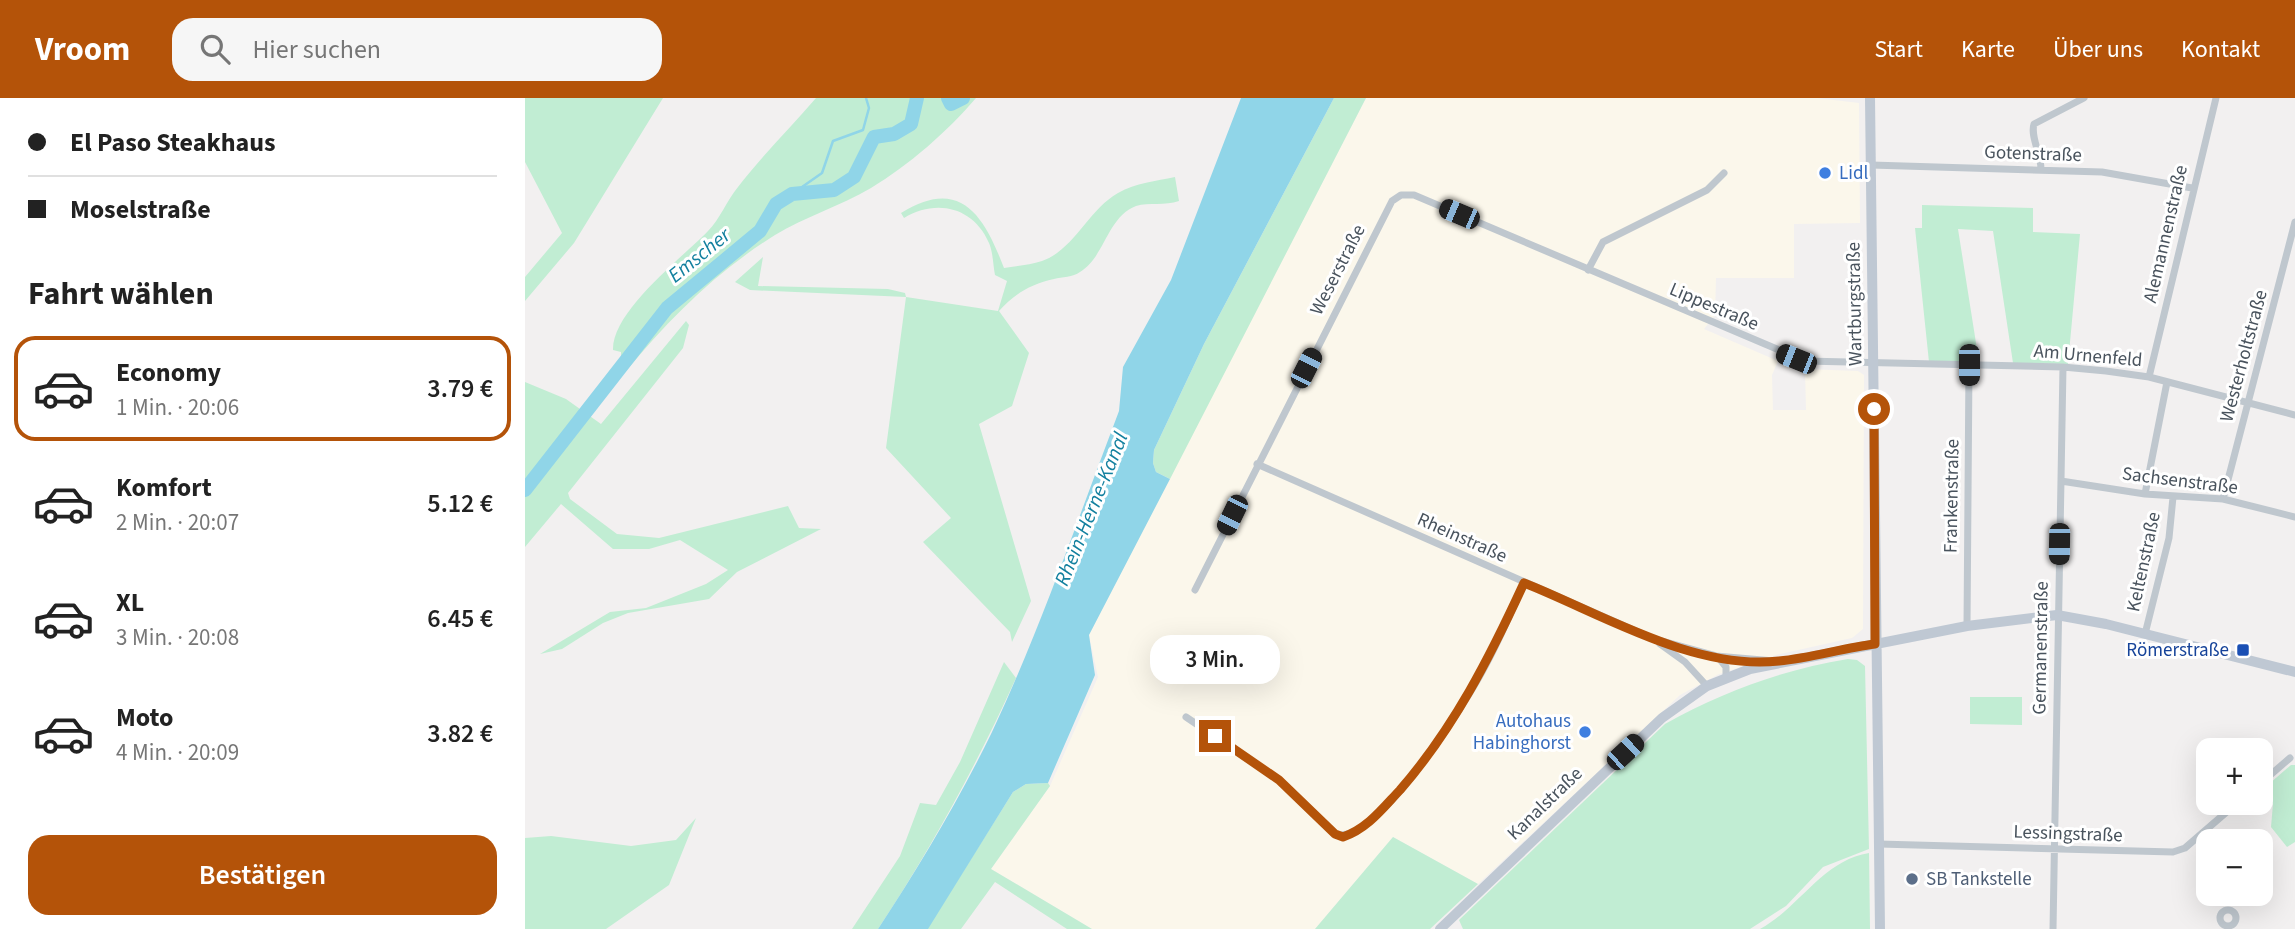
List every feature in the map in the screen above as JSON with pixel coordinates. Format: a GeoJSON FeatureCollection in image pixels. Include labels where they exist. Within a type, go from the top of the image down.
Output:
{"type":"FeatureCollection","features":[{"type":"Feature","properties":{"kind":"main road","name":"Wartburgstraße"},"geometry":{"type":"LineString","coordinates":[[1871,98],[1880,929]]}},
{"type":"Feature","properties":{"kind":"main road"},"geometry":{"type":"LineString","coordinates":[[1875,644],[1968,626],[2057,615],[2295,672]]}},
{"type":"Feature","properties":{"kind":"main road","name":"Kanalstraße"},"geometry":{"type":"LineString","coordinates":[[1440,929],[1661,718],[1707,687],[1726,677],[1778,662],[1875,644]]}},
{"type":"Feature","properties":{"kind":"street"},"geometry":{"type":"LineString","coordinates":[[2041,169],[2039,148],[2032,130],[2034,124],[2084,98]]}},
{"type":"Feature","properties":{"kind":"street","name":"Alemannenstraße"},"geometry":{"type":"LineString","coordinates":[[2149,377],[2215,98]]}},
{"type":"Feature","properties":{"kind":"street","name":"Gotenstraße"},"geometry":{"type":"LineString","coordinates":[[1871,165],[2113,173],[2192,188]]}},
{"type":"Feature","properties":{"kind":"street"},"geometry":{"type":"LineString","coordinates":[[1588,270],[1603,242],[1707,190],[1724,173]]}},
{"type":"Feature","properties":{"kind":"street","name":"Lippestraße"},"geometry":{"type":"LineString","coordinates":[[1401,195],[1414,195],[1796,359],[1874,364]]}},
{"type":"Feature","properties":{"kind":"street","name":"Weserstraße"},"geometry":{"type":"LineString","coordinates":[[1195,590],[1392,201],[1401,195]]}},
{"type":"Feature","properties":{"kind":"street","name":"Westerholtstraße"},"geometry":{"type":"LineString","coordinates":[[2223,499],[2295,222]]}},
{"type":"Feature","properties":{"kind":"street","name":"Am Urnenfeld"},"geometry":{"type":"LineString","coordinates":[[1874,364],[2063,367],[2149,377],[2295,415]]}},
{"type":"Feature","properties":{"kind":"street","name":"Frankenstraße"},"geometry":{"type":"LineString","coordinates":[[1968,626],[1969,365]]}},
{"type":"Feature","properties":{"kind":"street","name":"Germanenstraße"},"geometry":{"type":"LineString","coordinates":[[2053,929],[2063,367]]}},
{"type":"Feature","properties":{"kind":"street"},"geometry":{"type":"LineString","coordinates":[[2145,495],[2167,382]]}},
{"type":"Feature","properties":{"kind":"street","name":"Rheinstraße"},"geometry":{"type":"LineString","coordinates":[[1257,464],[1654,639],[1716,656],[1778,662]]}},
{"type":"Feature","properties":{"kind":"street","name":"Sachsenstraße"},"geometry":{"type":"LineString","coordinates":[[2061,481],[2145,495],[2223,499],[2295,517]]}},
{"type":"Feature","properties":{"kind":"street","name":"Keltenstraße"},"geometry":{"type":"LineString","coordinates":[[2145,634],[2169,538],[2173,497]]}},
{"type":"Feature","properties":{"kind":"street"},"geometry":{"type":"LineString","coordinates":[[1186,717],[1279,780],[1335,834],[1343,837],[1378,816],[1417,769],[1472,690],[1524,583]]}},
{"type":"Feature","properties":{"kind":"street","name":"Rheinstraße"},"geometry":{"type":"LineString","coordinates":[[1654,639],[1685,662],[1707,687]]}},
{"type":"Feature","properties":{"kind":"street"},"geometry":{"type":"LineString","coordinates":[[1716,656],[1726,667],[1726,677]]}},
{"type":"Feature","properties":{"kind":"street"},"geometry":{"type":"LineString","coordinates":[[2273,773],[2290,758]]}},
{"type":"Feature","properties":{"kind":"street","name":"Lessingstraße"},"geometry":{"type":"LineString","coordinates":[[1879,844],[2180,851],[2223,815]]}},
{"type":"Feature","properties":{"kind":"shaded area"},"geometry":{"type":"Polygon","coordinates":[[[1366,98],[1817,98],[1859,103],[1860,223],[1794,224],[1794,278],[1716,278],[1715,315],[1704,329],[1778,361],[1772,375],[1773,410],[1806,410],[1805,369],[1858,371],[1864,375],[1863,629],[1852,638],[1776,655],[1719,674],[1680,695],[1478,884],[1393,837],[1315,929],[1092,929],[991,869],[1050,786],[1098,677],[1089,635],[1366,98]]]}},
{"type":"Feature","properties":{"kind":"green space"},"geometry":{"type":"Polygon","coordinates":[[[525,98],[663,98],[574,243],[525,301],[525,277],[562,233],[525,162],[525,98]]]}},
{"type":"Feature","properties":{"kind":"green space"},"geometry":{"type":"Polygon","coordinates":[[[816,98],[976,98],[927,147],[885,179],[775,235],[733,264],[677,314],[626,371],[621,362],[621,352],[613,350],[616,335],[624,319],[650,286],[712,226],[747,176],[816,98]]]}},
{"type":"Feature","properties":{"kind":"green space"},"geometry":{"type":"Polygon","coordinates":[[[1334,98],[1366,98],[1170,479],[1156,472],[1153,463],[1154,450],[1204,344],[1334,98]]]}},
{"type":"Feature","properties":{"kind":"green space"},"geometry":{"type":"Polygon","coordinates":[[[1175,177],[1179,201],[1141,205],[1126,211],[1112,228],[1095,257],[1080,272],[1030,287],[999,311],[1029,353],[1012,406],[979,424],[1031,601],[1012,642],[1010,632],[923,542],[951,518],[886,448],[906,297],[998,311],[1007,281],[995,275],[989,243],[982,231],[963,214],[940,208],[916,212],[904,218],[901,213],[922,203],[940,199],[955,200],[968,207],[988,232],[1004,268],[1042,261],[1053,256],[1107,200],[1118,193],[1175,177]]]}},
{"type":"Feature","properties":{"kind":"green space"},"geometry":{"type":"Polygon","coordinates":[[[1922,205],[2033,208],[2033,232],[2080,234],[2068,364],[2013,363],[1993,231],[1958,229],[1979,362],[1929,362],[1915,228],[1922,228],[1922,205]]]}},
{"type":"Feature","properties":{"kind":"green space"},"geometry":{"type":"Polygon","coordinates":[[[763,257],[758,286],[888,289],[905,293],[906,297],[750,290],[735,282],[763,257]]]}},
{"type":"Feature","properties":{"kind":"green space"},"geometry":{"type":"Polygon","coordinates":[[[686,321],[689,325],[683,348],[568,493],[570,499],[617,534],[659,538],[788,506],[799,528],[821,529],[737,572],[709,599],[628,613],[603,623],[562,649],[540,654],[610,612],[646,608],[706,584],[728,570],[680,540],[649,549],[613,549],[561,504],[525,547],[525,382],[566,399],[601,424],[686,321]]]}},
{"type":"Feature","properties":{"kind":"green space"},"geometry":{"type":"Polygon","coordinates":[[[1848,659],[1857,660],[1865,666],[1869,849],[1823,867],[1786,906],[1750,929],[1463,929],[1459,920],[1665,724],[1709,701],[1754,683],[1800,669],[1848,659]]]}},
{"type":"Feature","properties":{"kind":"green space"},"geometry":{"type":"Polygon","coordinates":[[[1004,662],[1016,678],[969,775],[934,838],[878,929],[852,929],[900,856],[920,803],[936,805],[960,762],[1004,662]]]}},
{"type":"Feature","properties":{"kind":"green space"},"geometry":{"type":"Polygon","coordinates":[[[1970,697],[2022,697],[2022,725],[1970,724],[1970,697]]]}},
{"type":"Feature","properties":{"kind":"green space"},"geometry":{"type":"Polygon","coordinates":[[[2291,765],[2295,765],[2295,842],[2287,847],[2271,827],[2273,781],[2291,765]]]}},
{"type":"Feature","properties":{"kind":"green space"},"geometry":{"type":"Polygon","coordinates":[[[1048,783],[1050,786],[991,869],[1092,929],[1067,929],[995,882],[961,929],[927,929],[1013,792],[1026,784],[1048,783]]]}},
{"type":"Feature","properties":{"kind":"green space"},"geometry":{"type":"Polygon","coordinates":[[[696,818],[669,885],[606,929],[525,929],[525,838],[551,836],[631,846],[676,840],[696,818]]]}},
{"type":"Feature","properties":{"kind":"green space"},"geometry":{"type":"Polygon","coordinates":[[[1393,837],[1478,884],[1430,929],[1315,929],[1393,837]]]}},
{"type":"Feature","properties":{"kind":"green space"},"geometry":{"type":"Polygon","coordinates":[[[1869,853],[1870,929],[1760,929],[1838,865],[1869,853]]]}},
{"type":"Feature","properties":{"kind":"water","name":"Rhein-Herne-Kanal"},"geometry":{"type":"Polygon","coordinates":[[[1241,98],[1334,98],[1204,344],[1154,450],[1153,463],[1156,472],[1170,479],[1089,635],[1095,675],[1048,783],[1026,784],[1013,792],[928,929],[878,929],[953,807],[1010,693],[1119,411],[1123,367],[1171,280],[1241,98]]]}},
{"type":"Feature","properties":{"kind":"waterway"},"geometry":{"type":"LineString","coordinates":[[792,194],[822,173],[833,141],[863,130],[869,108],[866,98]]}},
{"type":"Feature","properties":{"kind":"waterway","name":"Emscher"},"geometry":{"type":"LineString","coordinates":[[525,490],[667,308],[760,231],[776,204],[792,194],[834,190],[854,177],[874,137],[894,134],[911,124],[917,98]]}},
{"type":"Feature","properties":{"kind":"waterway","name":"Emscher"},"geometry":{"type":"LineString","coordinates":[[948,98],[951,104],[963,98]]}},
{"type":"Feature","properties":{"kind":"place","name":"Lidl"},"geometry":{"type":"Point","coordinates":[1825,173]}},
{"type":"Feature","properties":{"kind":"place","name":"Römerstraße"},"geometry":{"type":"Point","coordinates":[2243,650]}},
{"type":"Feature","properties":{"kind":"place","name":"Autohaus Habinghorst"},"geometry":{"type":"Point","coordinates":[1585,732]}},
{"type":"Feature","properties":{"kind":"place","name":"SB Tankstelle"},"geometry":{"type":"Point","coordinates":[1912,879]}},
{"type":"Feature","properties":{"kind":"route"},"geometry":{"type":"LineString","coordinates":[[1215,736],[1279,780],[1335,834],[1343,837],[1378,816],[1417,769],[1466,701],[1499,640],[1524,583],[1654,639],[1716,656],[1778,662],[1875,644],[1874,409]]}}]}
